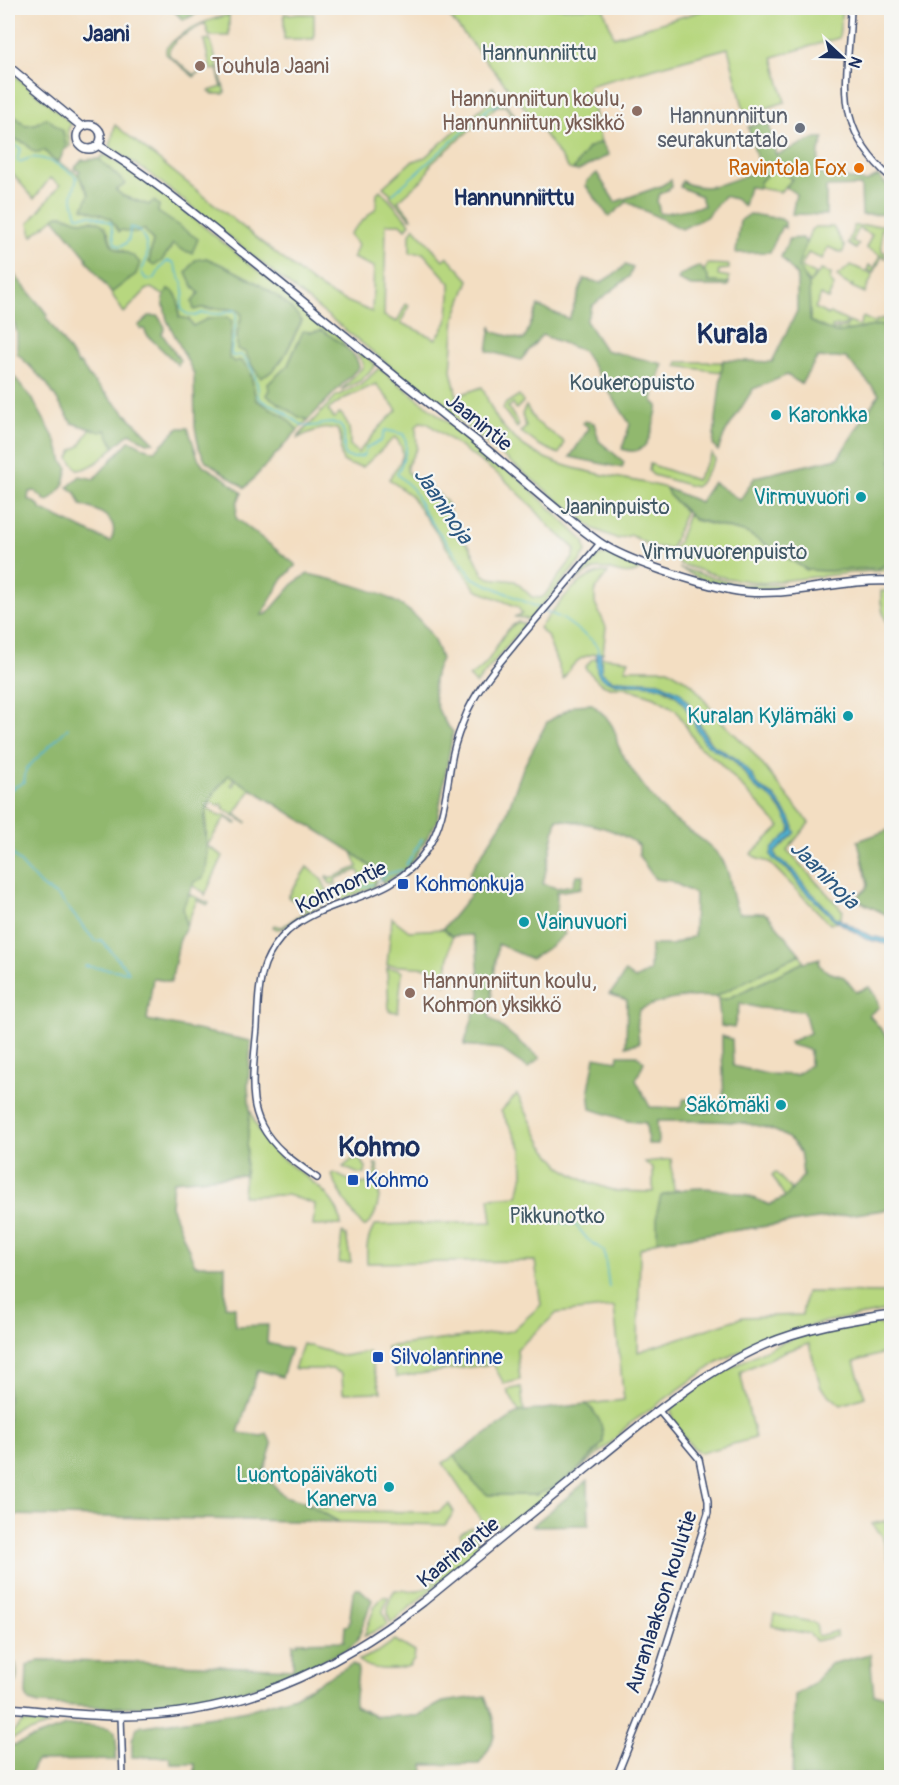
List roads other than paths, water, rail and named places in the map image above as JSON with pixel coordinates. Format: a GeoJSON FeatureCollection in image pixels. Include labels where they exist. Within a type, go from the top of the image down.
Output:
{"type":"FeatureCollection","features":[{"type":"Feature","properties":{"kind":"main road"},"geometry":{"type":"LineString","coordinates":[[8,66],[82,128]]}},
{"type":"Feature","properties":{"kind":"main road"},"geometry":{"type":"LineString","coordinates":[[91,125],[98,128],[101,138],[98,145],[90,149],[81,146],[77,135],[82,128],[91,125]]}},
{"type":"Feature","properties":{"kind":"main road","name":"Jaanintie"},"geometry":{"type":"LineString","coordinates":[[98,145],[164,189],[600,543],[655,567],[744,592],[780,592],[856,581],[891,581]]}},
{"type":"Feature","properties":{"kind":"main road","name":"Kaarinantie"},"geometry":{"type":"LineString","coordinates":[[8,1708],[121,1716],[180,1711],[245,1698],[281,1686],[342,1658],[386,1629],[423,1602],[659,1411],[728,1363],[766,1344],[808,1330],[891,1314]]}},
{"type":"Feature","properties":{"kind":"street"},"geometry":{"type":"LineString","coordinates":[[851,8],[846,87],[848,111],[865,151],[891,180]]}},
{"type":"Feature","properties":{"kind":"street","name":"Kohmontie"},"geometry":{"type":"LineString","coordinates":[[317,1178],[285,1155],[271,1141],[261,1124],[254,1103],[253,1073],[260,993],[265,965],[278,941],[295,926],[319,913],[383,888],[400,877],[423,854],[439,827],[454,746],[466,714],[485,681],[600,543]]}},
{"type":"Feature","properties":{"kind":"street","name":"Auranlaakson koulutie"},"geometry":{"type":"LineString","coordinates":[[616,1778],[654,1684],[708,1513],[708,1502],[699,1459],[659,1411]]}},
{"type":"Feature","properties":{"kind":"street"},"geometry":{"type":"LineString","coordinates":[[121,1716],[123,1778]]}},
{"type":"Feature","properties":{"kind":"water"},"geometry":{"type":"Polygon","coordinates":[[[597,653],[601,653],[601,672],[612,680],[659,682],[680,692],[711,744],[735,758],[751,774],[759,787],[775,797],[790,818],[795,832],[775,852],[776,857],[795,872],[804,885],[835,917],[870,936],[891,940],[891,945],[866,939],[834,919],[800,886],[791,872],[774,860],[771,855],[772,849],[791,831],[784,813],[773,800],[757,789],[736,762],[705,742],[676,695],[661,687],[605,680],[597,670],[597,653]]]}},
{"type":"Feature","properties":{"kind":"waterway"},"geometry":{"type":"LineString","coordinates":[[393,194],[490,107],[499,104]]}},
{"type":"Feature","properties":{"kind":"waterway","name":"Jaaninoja"},"geometry":{"type":"LineString","coordinates":[[8,141],[21,149],[17,159],[19,162],[33,158],[48,160],[77,178],[72,196],[77,216],[92,215],[111,223],[115,244],[120,246],[128,241],[130,227],[141,234],[147,252],[141,271],[145,278],[150,280],[155,278],[167,261],[173,262],[184,288],[181,306],[184,312],[195,316],[202,313],[221,314],[235,310],[237,314],[232,356],[241,355],[248,364],[256,380],[258,397],[263,401],[306,426],[330,423],[339,425],[344,434],[345,456],[352,458],[363,456],[367,447],[381,441],[385,430],[403,434],[406,449],[397,474],[413,489],[424,512],[473,578],[563,619],[592,640],[598,648],[598,655]]}},
{"type":"Feature","properties":{"kind":"waterway"},"geometry":{"type":"LineString","coordinates":[[8,796],[11,789],[24,782],[26,769],[68,728]]}},
{"type":"Feature","properties":{"kind":"waterway"},"geometry":{"type":"LineString","coordinates":[[406,865],[422,839]]}},
{"type":"Feature","properties":{"kind":"waterway"},"geometry":{"type":"LineString","coordinates":[[8,849],[40,885],[60,898],[95,941],[101,940],[129,972]]}},
{"type":"Feature","properties":{"kind":"waterway"},"geometry":{"type":"LineString","coordinates":[[377,882],[387,874],[402,870]]}},
{"type":"Feature","properties":{"kind":"waterway"},"geometry":{"type":"LineString","coordinates":[[344,892],[373,884]]}},
{"type":"Feature","properties":{"kind":"waterway"},"geometry":{"type":"LineString","coordinates":[[85,966],[128,972]]}},
{"type":"Feature","properties":{"kind":"waterway","name":"Pikkunotko"},"geometry":{"type":"LineString","coordinates":[[516,1207],[541,1219],[576,1225],[588,1240],[604,1251],[609,1287]]}},
{"type":"Feature","properties":{"kind":"place","name":"Touhula Jaani"},"geometry":{"type":"Point","coordinates":[200,66]}},
{"type":"Feature","properties":{"kind":"place","name":"Hannunniitun koulu, Hannunniitun yksikkö"},"geometry":{"type":"Point","coordinates":[637,111]}},
{"type":"Feature","properties":{"kind":"place","name":"Hannunniitun seurakuntatalo"},"geometry":{"type":"Point","coordinates":[800,128]}},
{"type":"Feature","properties":{"kind":"place","name":"Ravintola Fox"},"geometry":{"type":"Point","coordinates":[859,168]}},
{"type":"Feature","properties":{"kind":"place","name":"Karonkka"},"geometry":{"type":"Point","coordinates":[776,415]}},
{"type":"Feature","properties":{"kind":"place","name":"Virmuvuori"},"geometry":{"type":"Point","coordinates":[861,497]}},
{"type":"Feature","properties":{"kind":"place","name":"Kuralan Kylämäki"},"geometry":{"type":"Point","coordinates":[848,716]}},
{"type":"Feature","properties":{"kind":"place","name":"Kohmonkuja"},"geometry":{"type":"Point","coordinates":[403,884]}},
{"type":"Feature","properties":{"kind":"place","name":"Vainuvuori"},"geometry":{"type":"Point","coordinates":[524,922]}},
{"type":"Feature","properties":{"kind":"place","name":"Hannunniitun koulu, Kohmon yksikkö"},"geometry":{"type":"Point","coordinates":[410,993]}},
{"type":"Feature","properties":{"kind":"place","name":"Säkömäki"},"geometry":{"type":"Point","coordinates":[781,1105]}},
{"type":"Feature","properties":{"kind":"place","name":"Kohmo"},"geometry":{"type":"Point","coordinates":[353,1180]}},
{"type":"Feature","properties":{"kind":"place","name":"Silvolanrinne"},"geometry":{"type":"Point","coordinates":[378,1357]}},
{"type":"Feature","properties":{"kind":"place","name":"Luontopäiväkoti Kanerva"},"geometry":{"type":"Point","coordinates":[389,1487]}},
{"type":"Feature","properties":{"kind":"district","name":"Jaani"},"geometry":{"type":"Point","coordinates":[106,33]}},
{"type":"Feature","properties":{"kind":"district","name":"Hannunniittu"},"geometry":{"type":"Point","coordinates":[514,197]}},
{"type":"Feature","properties":{"kind":"district","name":"Kurala"},"geometry":{"type":"Point","coordinates":[732,334]}},
{"type":"Feature","properties":{"kind":"district","name":"Kohmo"},"geometry":{"type":"Point","coordinates":[379,1147]}},
{"type":"Feature","properties":{"kind":"park label","name":"Koukeropuisto"},"geometry":{"type":"Point","coordinates":[632,383]}},
{"type":"Feature","properties":{"kind":"park label","name":"Jaaninpuisto"},"geometry":{"type":"Point","coordinates":[615,507]}},
{"type":"Feature","properties":{"kind":"park label","name":"Virmuvuorenpuisto"},"geometry":{"type":"Point","coordinates":[724,552]}}]}
